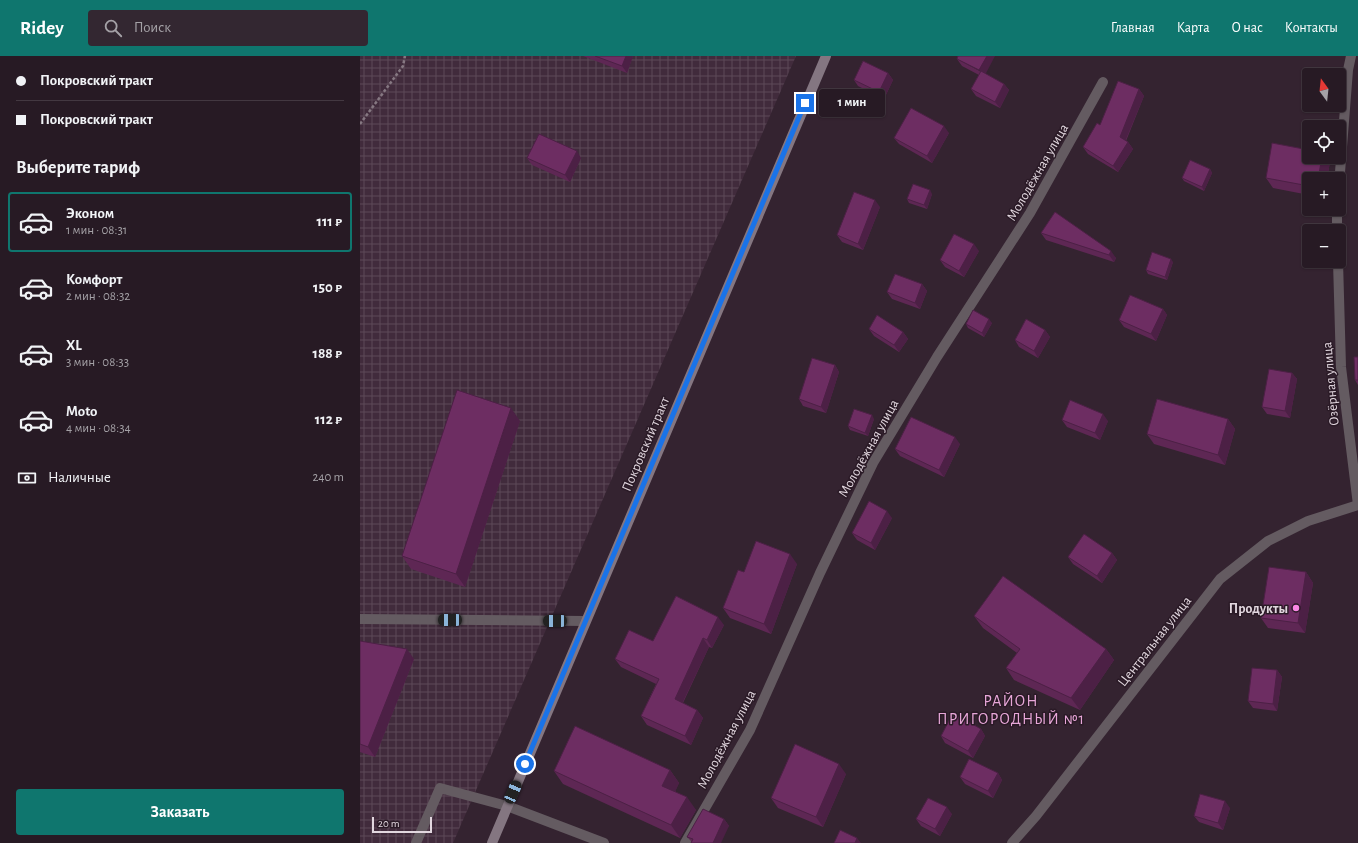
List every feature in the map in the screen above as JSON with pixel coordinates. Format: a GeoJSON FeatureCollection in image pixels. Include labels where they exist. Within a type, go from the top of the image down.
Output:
{"type":"FeatureCollection","features":[{"type":"Feature","properties":{"kind":"main road","name":"Покровский тракт"},"geometry":{"type":"LineString","coordinates":[[492,843],[826,56]]}},
{"type":"Feature","properties":{"kind":"street"},"geometry":{"type":"LineString","coordinates":[[1340,172],[1348,70],[1351,56]]}},
{"type":"Feature","properties":{"kind":"street","name":"Молодёжная улица"},"geometry":{"type":"LineString","coordinates":[[685,843],[750,730],[820,573],[873,463],[937,357],[1030,213],[1103,82]]}},
{"type":"Feature","properties":{"kind":"street","name":"Озёрная улица"},"geometry":{"type":"LineString","coordinates":[[1338,268],[1341,368],[1358,505]]}},
{"type":"Feature","properties":{"kind":"street","name":"Центральная улица"},"geometry":{"type":"LineString","coordinates":[[1012,843],[1036,816],[1220,579],[1268,541],[1308,521],[1358,505]]}},
{"type":"Feature","properties":{"kind":"street"},"geometry":{"type":"LineString","coordinates":[[360,619],[585,621]]}},
{"type":"Feature","properties":{"kind":"street"},"geometry":{"type":"LineString","coordinates":[[416,843],[440,788],[507,806],[604,843]]}},
{"type":"Feature","properties":{"kind":"path"},"geometry":{"type":"LineString","coordinates":[[360,124],[403,66],[405,56]]}},
{"type":"Feature","properties":{"kind":"shaded area"},"geometry":{"type":"Polygon","coordinates":[[[360,56],[796,56],[453,843],[360,843],[360,56]]]}},
{"type":"Feature","properties":{"kind":"building"},"geometry":{"type":"Polygon","coordinates":[[[595,56],[626,56],[622,66],[595,56]]]}},
{"type":"Feature","properties":{"kind":"building"},"geometry":{"type":"Polygon","coordinates":[[[958,56],[987,56],[979,70],[957,59],[958,56]]]}},
{"type":"Feature","properties":{"kind":"building"},"geometry":{"type":"Polygon","coordinates":[[[863,61],[888,73],[879,92],[854,80],[863,61]]]}},
{"type":"Feature","properties":{"kind":"building"},"geometry":{"type":"Polygon","coordinates":[[[981,71],[1004,84],[995,102],[971,89],[981,71]]]}},
{"type":"Feature","properties":{"kind":"building"},"geometry":{"type":"Polygon","coordinates":[[[1118,81],[1139,89],[1120,137],[1128,142],[1113,166],[1083,147],[1097,123],[1100,125],[1118,81]]]}},
{"type":"Feature","properties":{"kind":"building"},"geometry":{"type":"Polygon","coordinates":[[[911,108],[944,126],[927,156],[894,138],[911,108]]]}},
{"type":"Feature","properties":{"kind":"building"},"geometry":{"type":"Polygon","coordinates":[[[539,134],[577,151],[565,175],[527,158],[539,134]]]}},
{"type":"Feature","properties":{"kind":"building"},"geometry":{"type":"Polygon","coordinates":[[[1272,143],[1302,149],[1302,164],[1321,164],[1319,172],[1302,172],[1302,185],[1266,178],[1272,143]]]}},
{"type":"Feature","properties":{"kind":"building"},"geometry":{"type":"Polygon","coordinates":[[[1190,160],[1210,169],[1202,187],[1182,178],[1190,160]]]}},
{"type":"Feature","properties":{"kind":"building"},"geometry":{"type":"Polygon","coordinates":[[[913,184],[930,190],[924,205],[907,199],[913,184]]]}},
{"type":"Feature","properties":{"kind":"building"},"geometry":{"type":"Polygon","coordinates":[[[854,192],[875,200],[858,244],[837,235],[854,192]]]}},
{"type":"Feature","properties":{"kind":"building"},"geometry":{"type":"Polygon","coordinates":[[[1055,212],[1111,251],[1109,255],[1041,233],[1055,212]]]}},
{"type":"Feature","properties":{"kind":"building"},"geometry":{"type":"Polygon","coordinates":[[[954,234],[974,244],[959,271],[940,260],[954,234]]]}},
{"type":"Feature","properties":{"kind":"building"},"geometry":{"type":"Polygon","coordinates":[[[1152,252],[1171,259],[1165,277],[1146,270],[1152,252]]]}},
{"type":"Feature","properties":{"kind":"building"},"geometry":{"type":"Polygon","coordinates":[[[895,274],[922,284],[915,303],[887,292],[895,274]]]}},
{"type":"Feature","properties":{"kind":"building"},"geometry":{"type":"Polygon","coordinates":[[[1130,295],[1163,309],[1151,334],[1119,320],[1130,295]]]}},
{"type":"Feature","properties":{"kind":"building"},"geometry":{"type":"Polygon","coordinates":[[[973,310],[989,319],[982,333],[966,324],[973,310]]]}},
{"type":"Feature","properties":{"kind":"building"},"geometry":{"type":"Polygon","coordinates":[[[877,315],[903,332],[894,345],[869,329],[877,315]]]}},
{"type":"Feature","properties":{"kind":"building"},"geometry":{"type":"Polygon","coordinates":[[[1026,319],[1045,330],[1034,351],[1015,340],[1026,319]]]}},
{"type":"Feature","properties":{"kind":"building"},"geometry":{"type":"Polygon","coordinates":[[[1354,357],[1358,357],[1358,380],[1355,380],[1354,357]]]}},
{"type":"Feature","properties":{"kind":"building"},"geometry":{"type":"Polygon","coordinates":[[[812,358],[835,365],[821,407],[799,399],[812,358]]]}},
{"type":"Feature","properties":{"kind":"building"},"geometry":{"type":"Polygon","coordinates":[[[1269,369],[1292,373],[1285,411],[1262,407],[1269,369]]]}},
{"type":"Feature","properties":{"kind":"building"},"geometry":{"type":"Polygon","coordinates":[[[457,390],[511,408],[456,574],[402,556],[457,390]]]}},
{"type":"Feature","properties":{"kind":"building"},"geometry":{"type":"Polygon","coordinates":[[[1157,399],[1228,419],[1218,455],[1147,434],[1157,399]]]}},
{"type":"Feature","properties":{"kind":"building"},"geometry":{"type":"Polygon","coordinates":[[[1070,400],[1103,414],[1095,433],[1062,420],[1070,400]]]}},
{"type":"Feature","properties":{"kind":"building"},"geometry":{"type":"Polygon","coordinates":[[[854,409],[872,415],[865,433],[848,426],[854,409]]]}},
{"type":"Feature","properties":{"kind":"building"},"geometry":{"type":"Polygon","coordinates":[[[911,417],[955,437],[939,470],[895,449],[911,417]]]}},
{"type":"Feature","properties":{"kind":"building"},"geometry":{"type":"Polygon","coordinates":[[[869,501],[887,511],[871,543],[852,533],[869,501]]]}},
{"type":"Feature","properties":{"kind":"building"},"geometry":{"type":"Polygon","coordinates":[[[1084,534],[1112,553],[1097,576],[1068,557],[1084,534]]]}},
{"type":"Feature","properties":{"kind":"building"},"geometry":{"type":"Polygon","coordinates":[[[756,541],[790,554],[764,624],[723,608],[738,570],[744,572],[756,541]]]}},
{"type":"Feature","properties":{"kind":"building"},"geometry":{"type":"Polygon","coordinates":[[[1269,567],[1306,572],[1298,623],[1261,618],[1269,567]]]}},
{"type":"Feature","properties":{"kind":"building"},"geometry":{"type":"Polygon","coordinates":[[[1003,576],[1106,649],[1071,698],[1006,668],[1020,649],[974,616],[1003,576]]]}},
{"type":"Feature","properties":{"kind":"building"},"geometry":{"type":"Polygon","coordinates":[[[676,596],[718,617],[707,640],[703,638],[675,699],[697,710],[685,736],[641,716],[659,679],[615,659],[629,630],[653,641],[676,596]]]}},
{"type":"Feature","properties":{"kind":"building"},"geometry":{"type":"Polygon","coordinates":[[[360,641],[407,649],[368,747],[360,744],[360,641]]]}},
{"type":"Feature","properties":{"kind":"building"},"geometry":{"type":"Polygon","coordinates":[[[1252,668],[1277,670],[1273,704],[1248,701],[1252,668]]]}},
{"type":"Feature","properties":{"kind":"building"},"geometry":{"type":"Polygon","coordinates":[[[953,713],[981,729],[968,751],[941,736],[953,713]]]}},
{"type":"Feature","properties":{"kind":"building"},"geometry":{"type":"Polygon","coordinates":[[[575,726],[670,770],[662,786],[687,797],[671,825],[554,771],[575,726]]]}},
{"type":"Feature","properties":{"kind":"building"},"geometry":{"type":"Polygon","coordinates":[[[795,744],[839,764],[816,817],[771,798],[795,744]]]}},
{"type":"Feature","properties":{"kind":"building"},"geometry":{"type":"Polygon","coordinates":[[[969,759],[998,773],[988,791],[960,777],[969,759]]]}},
{"type":"Feature","properties":{"kind":"building"},"geometry":{"type":"Polygon","coordinates":[[[1200,794],[1225,801],[1218,823],[1194,816],[1200,794]]]}},
{"type":"Feature","properties":{"kind":"building"},"geometry":{"type":"Polygon","coordinates":[[[928,798],[947,807],[935,829],[916,819],[928,798]]]}},
{"type":"Feature","properties":{"kind":"building"},"geometry":{"type":"Polygon","coordinates":[[[703,809],[724,819],[713,843],[691,843],[693,839],[687,837],[703,809]]]}},
{"type":"Feature","properties":{"kind":"building"},"geometry":{"type":"Polygon","coordinates":[[[840,830],[857,838],[855,843],[834,843],[840,830]]]}},
{"type":"Feature","properties":{"kind":"place","name":"Продукты"},"geometry":{"type":"Point","coordinates":[1296,608]}},
{"type":"Feature","properties":{"kind":"district","name":"РАЙОН ПРИГОРОДНЫЙ №1"},"geometry":{"type":"Point","coordinates":[1011,709]}},
{"type":"Feature","properties":{"kind":"route"},"geometry":{"type":"LineString","coordinates":[[525,764],[805,103]]}}]}
